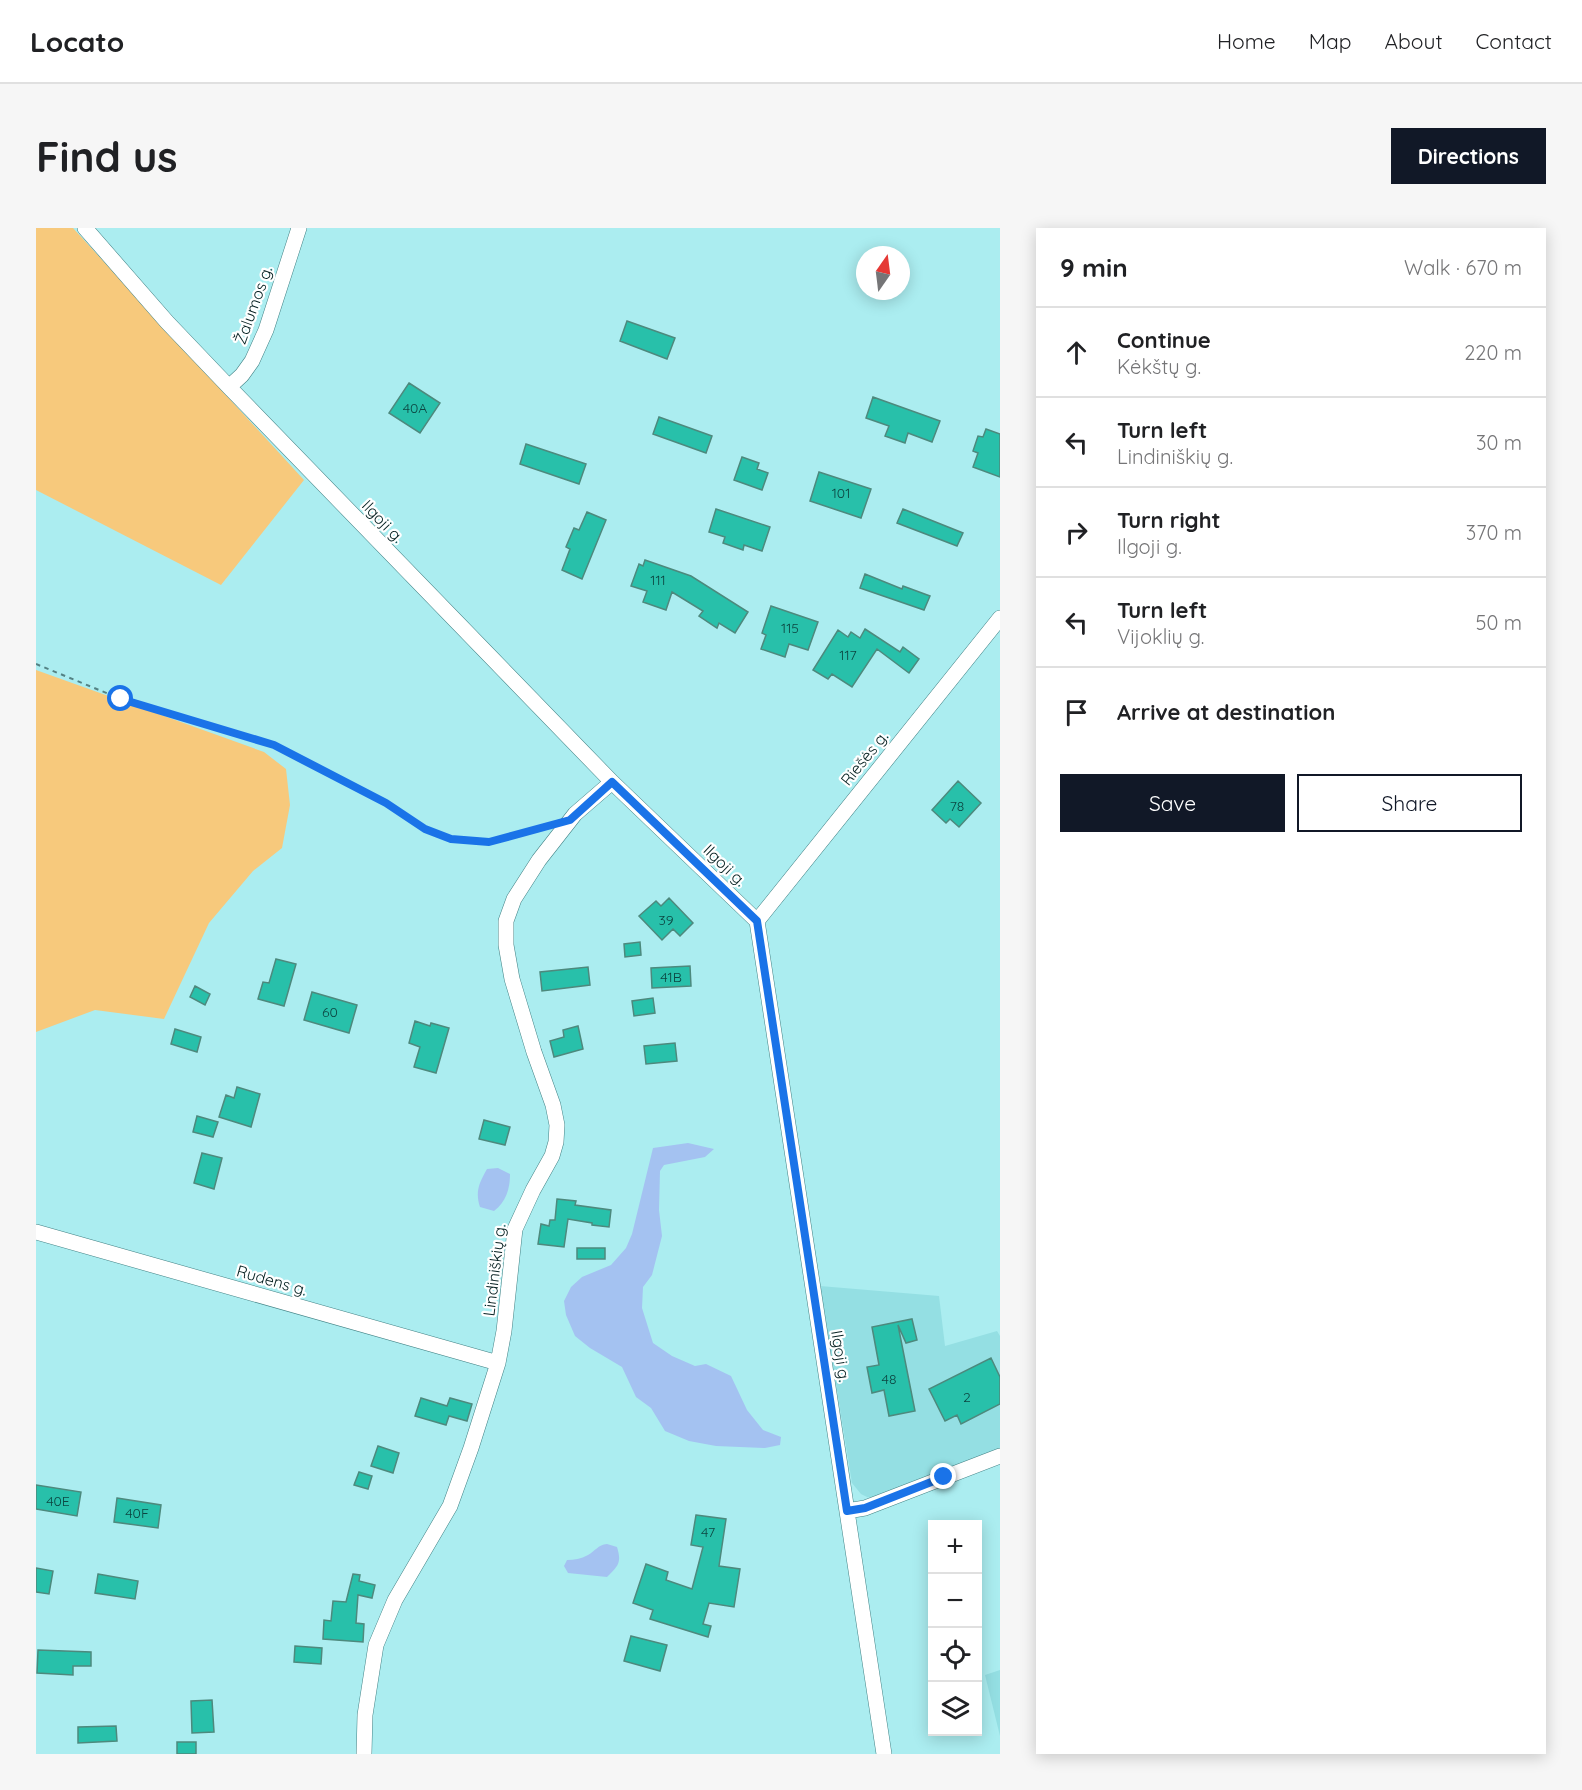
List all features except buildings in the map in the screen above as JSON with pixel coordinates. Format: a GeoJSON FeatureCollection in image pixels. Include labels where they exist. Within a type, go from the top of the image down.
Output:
{"type":"FeatureCollection","features":[{"type":"Feature","properties":{"kind":"street","name":"Ilgoji g."},"geometry":{"type":"LineString","coordinates":[[85,228],[167,322],[612,782],[757,921],[884,1754]]}},
{"type":"Feature","properties":{"kind":"street","name":"Žalumos g."},"geometry":{"type":"LineString","coordinates":[[229,387],[252,361],[261,341],[299,228]]}},
{"type":"Feature","properties":{"kind":"street","name":"Riešės g."},"geometry":{"type":"LineString","coordinates":[[757,921],[1000,618]]}},
{"type":"Feature","properties":{"kind":"street","name":"Lindiniškių g."},"geometry":{"type":"LineString","coordinates":[[366,1753],[365,1715],[376,1645],[396,1600],[450,1506],[498,1363],[504,1331],[515,1229],[552,1156],[556,1142],[557,1125],[553,1105],[512,979],[506,945],[506,921],[514,899],[539,860],[570,820],[612,782]]}},
{"type":"Feature","properties":{"kind":"street","name":"Rudens g."},"geometry":{"type":"LineString","coordinates":[[36,1232],[498,1363]]}},
{"type":"Feature","properties":{"kind":"street"},"geometry":{"type":"LineString","coordinates":[[847,1511],[865,1508],[1000,1456]]}},
{"type":"Feature","properties":{"kind":"path"},"geometry":{"type":"LineString","coordinates":[[36,664],[121,699],[274,745],[386,803],[425,829],[451,839],[489,842],[570,820]]}},
{"type":"Feature","properties":{"kind":"shaded area"},"geometry":{"type":"Polygon","coordinates":[[[36,228],[73,228],[304,480],[221,585],[36,490],[36,228]]]}},
{"type":"Feature","properties":{"kind":"shaded area"},"geometry":{"type":"Polygon","coordinates":[[[36,670],[264,752],[286,769],[290,805],[282,848],[253,871],[209,923],[164,1019],[95,1010],[36,1032],[36,670]]]}},
{"type":"Feature","properties":{"kind":"shaded area"},"geometry":{"type":"Polygon","coordinates":[[[688,1143],[714,1149],[705,1157],[664,1165],[660,1171],[659,1210],[662,1236],[652,1275],[643,1287],[642,1308],[653,1343],[672,1356],[695,1366],[706,1364],[731,1376],[747,1410],[763,1430],[781,1437],[780,1445],[765,1448],[716,1446],[689,1441],[665,1431],[651,1408],[636,1397],[622,1367],[575,1336],[566,1315],[564,1301],[571,1287],[582,1277],[611,1265],[626,1248],[632,1234],[653,1148],[688,1143]]]}},
{"type":"Feature","properties":{"kind":"shaded area"},"geometry":{"type":"Polygon","coordinates":[[[498,1168],[510,1174],[510,1180],[504,1199],[494,1211],[480,1207],[478,1192],[487,1169],[498,1168]]]}},
{"type":"Feature","properties":{"kind":"shaded area"},"geometry":{"type":"Polygon","coordinates":[[[820,1286],[939,1296],[945,1346],[997,1331],[1000,1336],[1000,1450],[874,1498],[861,1494],[852,1483],[820,1286]]]}},
{"type":"Feature","properties":{"kind":"shaded area"},"geometry":{"type":"Polygon","coordinates":[[[607,1544],[617,1547],[619,1561],[607,1577],[568,1573],[564,1566],[567,1560],[583,1557],[607,1544]]]}},
{"type":"Feature","properties":{"kind":"shaded area"},"geometry":{"type":"Polygon","coordinates":[[[1000,1670],[1000,1736],[985,1675],[1000,1670]]]}},
{"type":"Feature","properties":{"kind":"route"},"geometry":{"type":"LineString","coordinates":[[121,699],[274,745],[386,803],[425,829],[451,839],[489,842],[570,820],[612,782],[757,921],[847,1511],[865,1508],[944,1477]]}}]}
